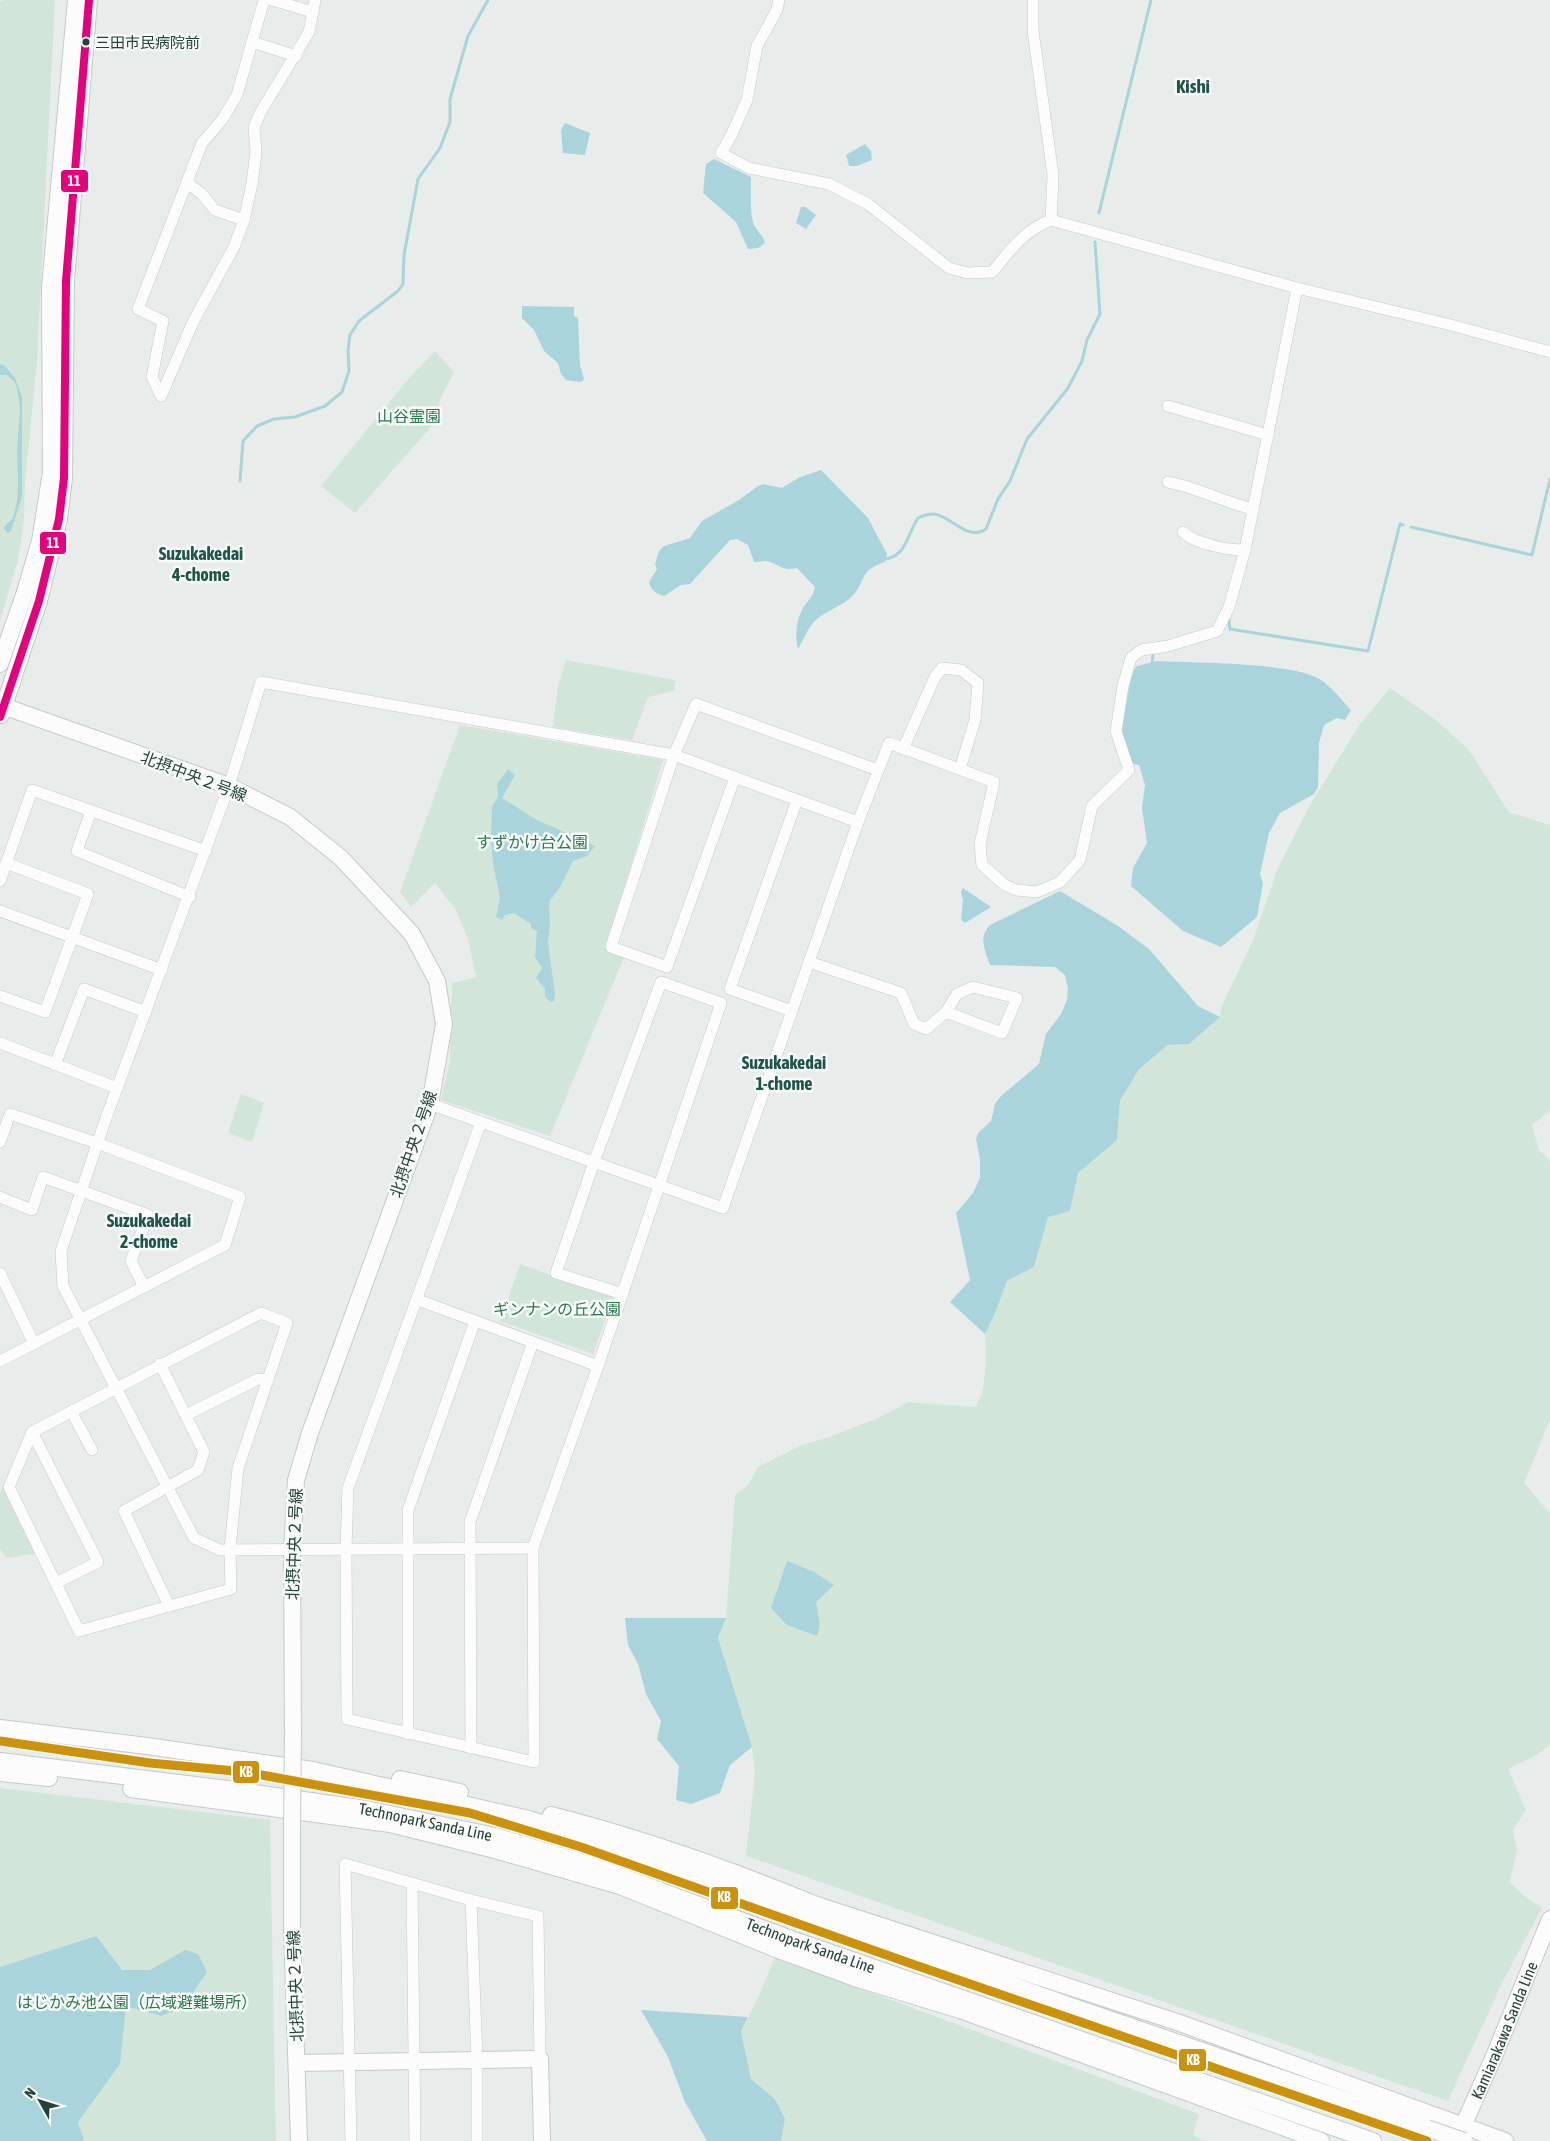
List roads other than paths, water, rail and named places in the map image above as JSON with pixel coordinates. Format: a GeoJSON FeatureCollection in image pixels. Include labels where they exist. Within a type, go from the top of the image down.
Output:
{"type":"FeatureCollection","features":[{"type":"Feature","properties":{"kind":"main road"},"geometry":{"type":"LineString","coordinates":[[0,664],[25,592],[40,541],[50,472],[50,287],[76,0]]}},
{"type":"Feature","properties":{"kind":"main road"},"geometry":{"type":"LineString","coordinates":[[1,709],[39,601],[59,519],[64,478],[66,282],[90,0]]}},
{"type":"Feature","properties":{"kind":"main road","name":"北摂中央２号線"},"geometry":{"type":"LineString","coordinates":[[1,709],[229,786],[290,817],[342,858],[412,934],[437,981],[444,1024],[430,1104],[310,1433],[296,1480],[292,1550],[292,1931],[298,2064],[299,2141]]}},
{"type":"Feature","properties":{"kind":"main road"},"geometry":{"type":"LineString","coordinates":[[0,1720],[81,1739]]}},
{"type":"Feature","properties":{"kind":"main road"},"geometry":{"type":"LineString","coordinates":[[0,1720],[310,1761],[425,1784],[560,1817],[762,1883],[819,1906]]}},
{"type":"Feature","properties":{"kind":"main road","name":"Technopark Sanda Line"},"geometry":{"type":"LineString","coordinates":[[0,1728],[147,1746],[313,1770],[529,1818],[678,1867],[1064,2004],[1427,2128],[1464,2134]]}},
{"type":"Feature","properties":{"kind":"main road","name":"Technopark Sanda Line"},"geometry":{"type":"LineString","coordinates":[[0,1761],[366,1809],[495,1836],[591,1865],[794,1940],[1373,2141]]}},
{"type":"Feature","properties":{"kind":"main road"},"geometry":{"type":"LineString","coordinates":[[0,1773],[390,1824],[495,1850],[620,1886],[781,1951],[856,1978],[960,2010],[1321,2141]]}},
{"type":"Feature","properties":{"kind":"main road"},"geometry":{"type":"LineString","coordinates":[[131,1789],[228,1790]]}},
{"type":"Feature","properties":{"kind":"main road"},"geometry":{"type":"LineString","coordinates":[[678,1867],[819,1906],[1177,2022],[1464,2134],[1505,2141]]}},
{"type":"Feature","properties":{"kind":"main road","name":"Kamiarakawa Sanda Line"},"geometry":{"type":"LineString","coordinates":[[1455,2141],[1464,2134],[1550,1918]]}},
{"type":"Feature","properties":{"kind":"main road"},"geometry":{"type":"LineString","coordinates":[[794,1940],[814,1956],[856,1978]]}},
{"type":"Feature","properties":{"kind":"main road"},"geometry":{"type":"LineString","coordinates":[[298,2064],[540,2060],[542,2141]]}},
{"type":"Feature","properties":{"kind":"street"},"geometry":{"type":"LineString","coordinates":[[264,0],[237,95],[222,120],[202,143],[138,308],[163,321],[152,377],[161,396],[193,322],[234,247],[244,220],[252,184],[256,152],[254,128],[260,113],[309,32],[314,6],[272,0]]}},
{"type":"Feature","properties":{"kind":"street"},"geometry":{"type":"LineString","coordinates":[[779,0],[777,10],[757,46],[747,100],[721,153],[749,168],[830,184],[868,204],[949,268],[967,273],[992,272],[1017,242],[1030,230],[1052,220],[1297,288],[1451,325],[1550,352]]}},
{"type":"Feature","properties":{"kind":"street"},"geometry":{"type":"LineString","coordinates":[[1034,0],[1033,31],[1053,175],[1052,220]]}},
{"type":"Feature","properties":{"kind":"street"},"geometry":{"type":"LineString","coordinates":[[252,42],[296,56]]}},
{"type":"Feature","properties":{"kind":"street"},"geometry":{"type":"LineString","coordinates":[[186,184],[201,193],[215,210],[244,220]]}},
{"type":"Feature","properties":{"kind":"street"},"geometry":{"type":"LineString","coordinates":[[430,1104],[724,1208],[858,822],[889,743],[994,782],[980,844],[982,865],[1005,885],[1016,890],[1037,892],[1060,882],[1080,860],[1092,806],[1130,770],[1116,731],[1123,686],[1131,658],[1140,650],[1168,646],[1217,631],[1229,607],[1245,550],[1297,288]]}},
{"type":"Feature","properties":{"kind":"street"},"geometry":{"type":"LineString","coordinates":[[1168,406],[1268,435]]}},
{"type":"Feature","properties":{"kind":"street"},"geometry":{"type":"LineString","coordinates":[[1168,482],[1187,486],[1230,503],[1253,509]]}},
{"type":"Feature","properties":{"kind":"street"},"geometry":{"type":"LineString","coordinates":[[1183,532],[1189,537],[1230,550],[1245,550]]}},
{"type":"Feature","properties":{"kind":"street"},"geometry":{"type":"LineString","coordinates":[[904,749],[935,677],[942,668],[961,670],[978,684],[975,720],[960,769]]}},
{"type":"Feature","properties":{"kind":"street"},"geometry":{"type":"LineString","coordinates":[[533,1548],[220,1550],[194,1538],[114,1388],[63,1286],[61,1251],[117,1088],[190,897],[229,786],[261,682],[674,755],[858,822]]}},
{"type":"Feature","properties":{"kind":"street"},"geometry":{"type":"LineString","coordinates":[[735,777],[667,967],[612,947],[674,755],[696,704],[878,770]]}},
{"type":"Feature","properties":{"kind":"street"},"geometry":{"type":"LineString","coordinates":[[0,881],[32,790],[206,851]]}},
{"type":"Feature","properties":{"kind":"street"},"geometry":{"type":"LineString","coordinates":[[792,1011],[730,989],[797,800]]}},
{"type":"Feature","properties":{"kind":"street"},"geometry":{"type":"LineString","coordinates":[[91,811],[76,852],[190,897]]}},
{"type":"Feature","properties":{"kind":"street"},"geometry":{"type":"LineString","coordinates":[[0,996],[45,1012],[74,938],[88,894],[6,864]]}},
{"type":"Feature","properties":{"kind":"street"},"geometry":{"type":"LineString","coordinates":[[0,911],[162,970]]}},
{"type":"Feature","properties":{"kind":"street"},"geometry":{"type":"LineString","coordinates":[[809,962],[901,993],[914,1024],[926,1029],[946,1012],[957,994],[973,987],[1017,998],[1002,1033],[946,1012]]}},
{"type":"Feature","properties":{"kind":"street"},"geometry":{"type":"LineString","coordinates":[[481,1122],[418,1300],[348,1488],[346,1550],[347,1720],[534,1762],[533,1548],[623,1294],[721,1003],[661,982],[594,1162],[556,1274],[623,1294]]}},
{"type":"Feature","properties":{"kind":"street"},"geometry":{"type":"LineString","coordinates":[[55,1065],[84,989],[146,1012]]}},
{"type":"Feature","properties":{"kind":"street"},"geometry":{"type":"LineString","coordinates":[[0,1043],[117,1088]]}},
{"type":"Feature","properties":{"kind":"street"},"geometry":{"type":"LineString","coordinates":[[0,1142],[10,1114],[97,1143],[240,1197],[225,1244],[0,1361]]}},
{"type":"Feature","properties":{"kind":"street"},"geometry":{"type":"LineString","coordinates":[[0,1197],[32,1210],[43,1177],[148,1215],[131,1261],[144,1287]]}},
{"type":"Feature","properties":{"kind":"street"},"geometry":{"type":"LineString","coordinates":[[0,1273],[34,1344]]}},
{"type":"Feature","properties":{"kind":"street"},"geometry":{"type":"LineString","coordinates":[[418,1300],[598,1366]]}},
{"type":"Feature","properties":{"kind":"street"},"geometry":{"type":"LineString","coordinates":[[261,1313],[287,1323],[238,1468],[230,1549],[231,1589],[79,1632],[10,1487],[32,1432],[160,1364],[261,1313]]}},
{"type":"Feature","properties":{"kind":"street"},"geometry":{"type":"LineString","coordinates":[[408,1734],[408,1510],[475,1321]]}},
{"type":"Feature","properties":{"kind":"street"},"geometry":{"type":"LineString","coordinates":[[471,1748],[470,1522],[533,1342]]}},
{"type":"Feature","properties":{"kind":"street"},"geometry":{"type":"LineString","coordinates":[[160,1364],[204,1452],[198,1470],[124,1511],[169,1606]]}},
{"type":"Feature","properties":{"kind":"street"},"geometry":{"type":"LineString","coordinates":[[186,1415],[258,1379],[268,1380]]}},
{"type":"Feature","properties":{"kind":"street"},"geometry":{"type":"LineString","coordinates":[[71,1411],[92,1450]]}},
{"type":"Feature","properties":{"kind":"street"},"geometry":{"type":"LineString","coordinates":[[32,1432],[98,1562],[56,1583]]}},
{"type":"Feature","properties":{"kind":"street"},"geometry":{"type":"LineString","coordinates":[[351,2141],[345,1864],[471,1900],[538,1916],[540,2060]]}},
{"type":"Feature","properties":{"kind":"street"},"geometry":{"type":"LineString","coordinates":[[412,1883],[415,2141]]}},
{"type":"Feature","properties":{"kind":"street"},"geometry":{"type":"LineString","coordinates":[[471,1900],[477,2061],[476,2141]]}},
{"type":"Feature","properties":{"kind":"water"},"geometry":{"type":"Polygon","coordinates":[[[565,123],[590,133],[585,155],[563,153],[561,130],[565,123]]]}},
{"type":"Feature","properties":{"kind":"water"},"geometry":{"type":"Polygon","coordinates":[[[865,144],[871,151],[872,160],[857,166],[849,166],[846,155],[865,144]]]}},
{"type":"Feature","properties":{"kind":"water"},"geometry":{"type":"Polygon","coordinates":[[[714,159],[751,177],[753,222],[765,243],[758,248],[748,249],[736,222],[703,193],[706,164],[714,159]]]}},
{"type":"Feature","properties":{"kind":"water"},"geometry":{"type":"Polygon","coordinates":[[[801,207],[805,207],[816,215],[806,229],[796,223],[801,207]]]}},
{"type":"Feature","properties":{"kind":"water"},"geometry":{"type":"Polygon","coordinates":[[[522,306],[574,307],[574,316],[578,318],[580,365],[584,379],[581,382],[566,380],[561,374],[558,363],[544,351],[534,330],[522,318],[522,306]]]}},
{"type":"Feature","properties":{"kind":"water"},"geometry":{"type":"Polygon","coordinates":[[[0,364],[4,365],[15,378],[22,397],[22,497],[11,531],[8,533],[3,528],[13,518],[17,501],[17,451],[20,409],[14,381],[7,375],[0,375],[0,364]]]}},
{"type":"Feature","properties":{"kind":"water"},"geometry":{"type":"Polygon","coordinates":[[[821,470],[868,518],[887,554],[885,562],[866,573],[859,588],[849,599],[813,623],[798,649],[796,635],[799,616],[813,595],[815,587],[797,568],[785,568],[768,561],[754,562],[748,545],[737,539],[730,540],[690,584],[681,585],[664,596],[656,593],[651,588],[649,582],[657,569],[655,564],[659,551],[664,546],[690,538],[702,521],[739,500],[758,486],[763,484],[782,488],[800,477],[821,470]]]}},
{"type":"Feature","properties":{"kind":"water"},"geometry":{"type":"Polygon","coordinates":[[[1157,661],[1243,664],[1308,674],[1325,683],[1351,710],[1345,720],[1337,718],[1324,725],[1319,743],[1318,787],[1314,794],[1280,813],[1269,833],[1260,874],[1263,883],[1257,917],[1221,947],[1183,931],[1131,886],[1133,868],[1147,843],[1142,808],[1145,785],[1139,765],[1130,763],[1121,732],[1132,673],[1137,666],[1157,661]]]}},
{"type":"Feature","properties":{"kind":"water"},"geometry":{"type":"Polygon","coordinates":[[[508,769],[515,775],[502,798],[537,820],[595,846],[587,856],[573,861],[559,889],[550,900],[548,943],[555,994],[554,1001],[551,1002],[545,997],[545,989],[536,978],[542,968],[535,957],[537,931],[531,928],[531,924],[514,913],[505,915],[502,920],[496,917],[500,897],[493,863],[491,838],[492,806],[498,797],[497,784],[508,769]]]}},
{"type":"Feature","properties":{"kind":"water"},"geometry":{"type":"Polygon","coordinates":[[[963,888],[991,907],[965,923],[961,920],[963,900],[961,892],[963,888]]]}},
{"type":"Feature","properties":{"kind":"water"},"geometry":{"type":"Polygon","coordinates":[[[1060,891],[1118,926],[1149,949],[1198,1006],[1220,1017],[1189,1044],[1168,1045],[1139,1069],[1120,1101],[1117,1140],[1078,1173],[1070,1211],[1048,1217],[1034,1267],[1007,1281],[985,1334],[950,1302],[970,1280],[956,1213],[973,1193],[980,1178],[980,1160],[976,1138],[979,1132],[991,1121],[995,1104],[1000,1097],[1039,1064],[1046,1034],[1061,1014],[1067,1000],[1068,988],[1065,975],[1055,967],[990,965],[983,939],[990,925],[1060,891]]]}},
{"type":"Feature","properties":{"kind":"water"},"geometry":{"type":"Polygon","coordinates":[[[787,1561],[814,1572],[834,1585],[816,1602],[820,1626],[817,1636],[787,1625],[771,1608],[787,1561]]]}},
{"type":"Feature","properties":{"kind":"water"},"geometry":{"type":"Polygon","coordinates":[[[625,1618],[726,1618],[718,1638],[752,1747],[730,1765],[720,1793],[691,1804],[676,1800],[679,1766],[657,1739],[661,1721],[646,1694],[638,1664],[628,1645],[625,1618]]]}},
{"type":"Feature","properties":{"kind":"water"},"geometry":{"type":"Polygon","coordinates":[[[96,1936],[122,1970],[150,1970],[185,1950],[198,1954],[207,1972],[182,2008],[161,2016],[126,2006],[120,2064],[78,2122],[84,2141],[0,2141],[0,1967],[96,1936]]]}},
{"type":"Feature","properties":{"kind":"water"},"geometry":{"type":"Polygon","coordinates":[[[641,2010],[748,2017],[741,2031],[751,2079],[775,2099],[785,2119],[781,2141],[707,2141],[685,2102],[668,2057],[641,2010]]]}},
{"type":"Feature","properties":{"kind":"waterway"},"geometry":{"type":"LineString","coordinates":[[240,481],[243,441],[257,426],[274,419],[295,417],[325,406],[342,392],[349,371],[348,350],[350,335],[359,321],[398,291],[403,284],[404,255],[418,179],[440,148],[450,122],[450,99],[468,36],[488,0]]}},
{"type":"Feature","properties":{"kind":"waterway"},"geometry":{"type":"LineString","coordinates":[[1099,213],[1151,0]]}},
{"type":"Feature","properties":{"kind":"waterway"},"geometry":{"type":"LineString","coordinates":[[886,559],[893,557],[902,549],[918,518],[925,515],[940,515],[959,527],[972,532],[986,529],[998,499],[1010,481],[1027,439],[1068,388],[1082,361],[1087,340],[1100,314],[1095,242]]}},
{"type":"Feature","properties":{"kind":"waterway"},"geometry":{"type":"LineString","coordinates":[[1411,527],[1532,555],[1550,479]]}},
{"type":"Feature","properties":{"kind":"waterway"},"geometry":{"type":"LineString","coordinates":[[1229,620],[1230,629],[1368,651],[1400,524],[1403,525]]}},
{"type":"Feature","properties":{"kind":"waterway"},"geometry":{"type":"LineString","coordinates":[[1152,663],[1153,655]]}},
{"type":"Feature","properties":{"kind":"place","name":"三田市民病院前"},"geometry":{"type":"Point","coordinates":[86,42]}},
{"type":"Feature","properties":{"kind":"district","name":"Kishi"},"geometry":{"type":"Point","coordinates":[1193,86]}},
{"type":"Feature","properties":{"kind":"district","name":"Suzukakedai 4-chome"},"geometry":{"type":"Point","coordinates":[201,564]}},
{"type":"Feature","properties":{"kind":"district","name":"Suzukakedai 1-chome"},"geometry":{"type":"Point","coordinates":[784,1073]}},
{"type":"Feature","properties":{"kind":"district","name":"Suzukakedai 2-chome"},"geometry":{"type":"Point","coordinates":[149,1231]}},
{"type":"Feature","properties":{"kind":"park label","name":"山谷霊園"},"geometry":{"type":"Point","coordinates":[409,416]}},
{"type":"Feature","properties":{"kind":"park label","name":"すずかけ台公園"},"geometry":{"type":"Point","coordinates":[532,842]}},
{"type":"Feature","properties":{"kind":"park label","name":"ギンナンの丘公園"},"geometry":{"type":"Point","coordinates":[557,1309]}},
{"type":"Feature","properties":{"kind":"park label","name":"はじかみ池公園（広域避難場所）"},"geometry":{"type":"Point","coordinates":[137,2002]}}]}
